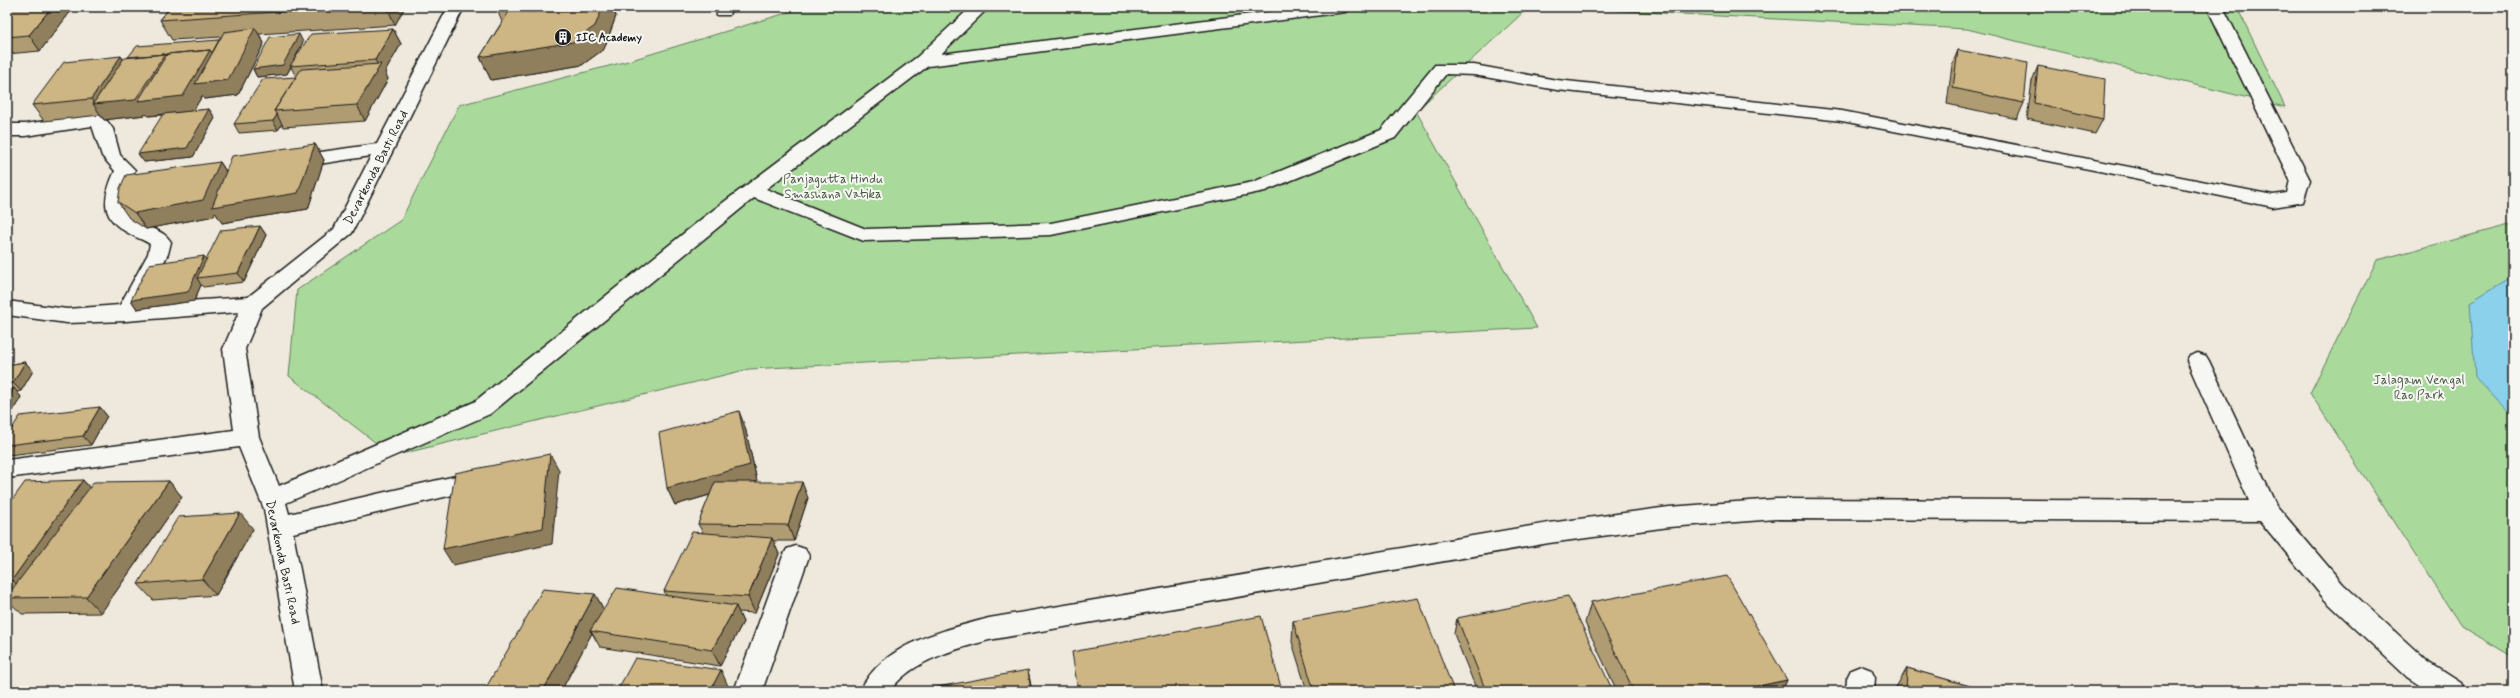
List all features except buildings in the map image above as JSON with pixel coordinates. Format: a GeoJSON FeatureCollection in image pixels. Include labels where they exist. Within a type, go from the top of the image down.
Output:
{"type":"FeatureCollection","features":[{"type":"Feature","properties":{"kind":"street","name":"Devarkonda Basti Road"},"geometry":{"type":"LineString","coordinates":[[309,691],[279,526],[272,499],[247,437],[234,349],[253,304],[342,232],[456,7]]}},
{"type":"Feature","properties":{"kind":"street"},"geometry":{"type":"LineString","coordinates":[[272,499],[482,408],[704,226],[923,62],[981,7]]}},
{"type":"Feature","properties":{"kind":"street"},"geometry":{"type":"LineString","coordinates":[[923,62],[1345,7]]}},
{"type":"Feature","properties":{"kind":"street"},"geometry":{"type":"LineString","coordinates":[[751,190],[864,235],[1051,228],[1258,187],[1381,137],[1388,134],[1441,69],[1474,70],[1557,85],[1842,116],[2134,172],[2273,201],[2296,198],[2300,180],[2215,7]]}},
{"type":"Feature","properties":{"kind":"street"},"geometry":{"type":"LineString","coordinates":[[7,130],[25,130],[93,119],[101,123],[105,130],[110,155],[125,170],[117,187],[114,206],[120,220],[161,242],[158,254],[126,314]]}},
{"type":"Feature","properties":{"kind":"street"},"geometry":{"type":"LineString","coordinates":[[274,165],[384,149]]}},
{"type":"Feature","properties":{"kind":"street"},"geometry":{"type":"LineString","coordinates":[[117,187],[141,183]]}},
{"type":"Feature","properties":{"kind":"street"},"geometry":{"type":"LineString","coordinates":[[7,308],[67,316],[126,314],[253,304]]}},
{"type":"Feature","properties":{"kind":"street"},"geometry":{"type":"LineString","coordinates":[[2198,361],[2266,511],[2334,592],[2417,670],[2451,691]]}},
{"type":"Feature","properties":{"kind":"street"},"geometry":{"type":"LineString","coordinates":[[7,469],[247,437]]}},
{"type":"Feature","properties":{"kind":"street"},"geometry":{"type":"LineString","coordinates":[[279,526],[504,474]]}},
{"type":"Feature","properties":{"kind":"street"},"geometry":{"type":"LineString","coordinates":[[874,691],[882,676],[927,648],[989,629],[1549,533],[1669,518],[1776,509],[2266,511]]}},
{"type":"Feature","properties":{"kind":"street"},"geometry":{"type":"LineString","coordinates":[[748,691],[796,556]]}},
{"type":"Feature","properties":{"kind":"green space","name":"Panjagutta Hindu Smashana Vatika"},"geometry":{"type":"Polygon","coordinates":[[[806,7],[1529,7],[1416,111],[1537,328],[749,369],[393,456],[289,376],[297,290],[401,220],[459,105],[628,61],[806,7]]]}},
{"type":"Feature","properties":{"kind":"green space"},"geometry":{"type":"Polygon","coordinates":[[[1547,7],[2237,7],[2285,107],[1967,29],[1547,7]]]}},
{"type":"Feature","properties":{"kind":"green space","name":"Jalagam Vengal Rao Park"},"geometry":{"type":"Polygon","coordinates":[[[2513,224],[2513,657],[2461,626],[2310,393],[2377,260],[2513,224]]]}},
{"type":"Feature","properties":{"kind":"water"},"geometry":{"type":"Polygon","coordinates":[[[2513,276],[2513,417],[2475,377],[2470,302],[2513,276]]]}},
{"type":"Feature","properties":{"kind":"place","name":"IIC Academy"},"geometry":{"type":"Point","coordinates":[563,37]}}]}
